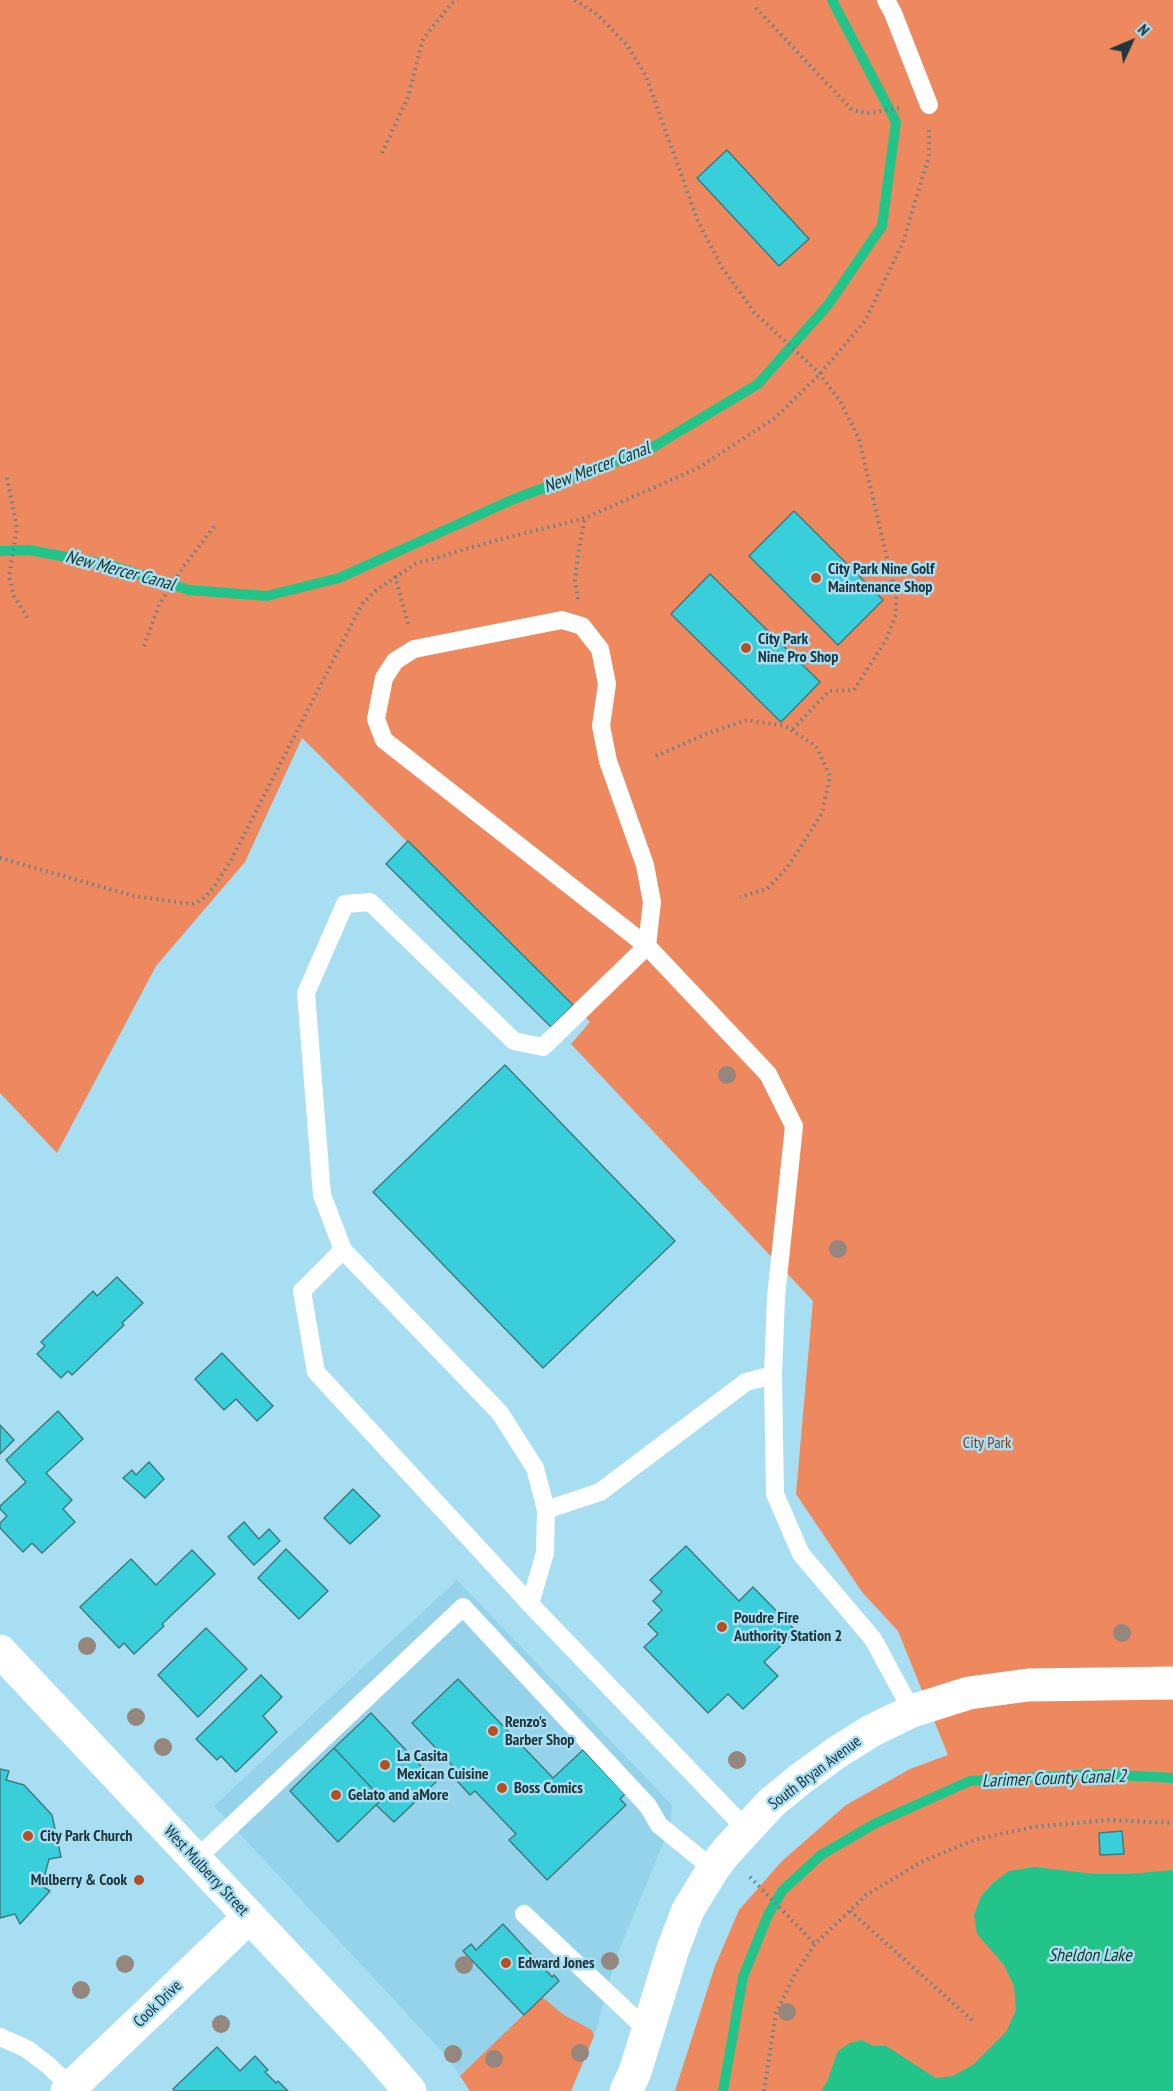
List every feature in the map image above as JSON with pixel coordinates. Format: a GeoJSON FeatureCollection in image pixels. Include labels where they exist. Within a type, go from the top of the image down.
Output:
{"type":"FeatureCollection","features":[{"type":"Feature","properties":{"kind":"street","name":"West Mulberry Street"},"geometry":{"type":"LineString","coordinates":[[0,1651],[372,2047],[410,2091]]}},
{"type":"Feature","properties":{"kind":"street","name":"South Bryan Avenue"},"geometry":{"type":"LineString","coordinates":[[626,2091],[635,2072],[673,1949],[688,1910],[714,1869],[746,1829],[771,1803],[836,1753],[871,1731],[912,1711],[969,1693],[1028,1685],[1173,1683]]}},
{"type":"Feature","properties":{"kind":"street","name":"Cook Drive"},"geometry":{"type":"LineString","coordinates":[[69,2089],[249,1917]]}},
{"type":"Feature","properties":{"kind":"lane"},"geometry":{"type":"LineString","coordinates":[[886,0],[929,105]]}},
{"type":"Feature","properties":{"kind":"lane"},"geometry":{"type":"LineString","coordinates":[[530,1604],[545,1553],[546,1510],[535,1468],[500,1413],[343,1250],[322,1196],[306,993],[345,904],[370,902],[514,1041],[543,1047],[647,946],[652,902],[645,865],[608,761],[601,726],[607,684],[600,649],[582,626],[562,620],[414,649],[395,661],[384,678],[376,719],[384,740],[647,946],[768,1074],[794,1126],[776,1297],[773,1376],[775,1494],[801,1554],[873,1639],[912,1711]]}},
{"type":"Feature","properties":{"kind":"lane"},"geometry":{"type":"LineString","coordinates":[[343,1250],[302,1291],[316,1372],[530,1604],[746,1829]]}},
{"type":"Feature","properties":{"kind":"lane"},"geometry":{"type":"LineString","coordinates":[[546,1510],[600,1492],[746,1382],[773,1376]]}},
{"type":"Feature","properties":{"kind":"lane"},"geometry":{"type":"LineString","coordinates":[[195,1860],[463,1607],[648,1806],[659,1825],[714,1869]]}},
{"type":"Feature","properties":{"kind":"lane"},"geometry":{"type":"LineString","coordinates":[[524,1914],[648,2031]]}},
{"type":"Feature","properties":{"kind":"lane"},"geometry":{"type":"LineString","coordinates":[[0,2037],[27,2049],[48,2065],[69,2089]]}},
{"type":"Feature","properties":{"kind":"path"},"geometry":{"type":"LineString","coordinates":[[382,153],[408,97],[423,39],[452,3],[458,0]]}},
{"type":"Feature","properties":{"kind":"path"},"geometry":{"type":"LineString","coordinates":[[575,0],[598,15],[627,45],[646,76],[697,219],[721,266],[754,312],[820,375],[841,402],[859,439],[896,596],[896,614],[886,640],[854,690],[829,691],[792,730]]}},
{"type":"Feature","properties":{"kind":"path"},"geometry":{"type":"LineString","coordinates":[[0,858],[134,896],[192,904],[203,898],[214,887],[231,860],[362,604],[375,591],[415,564],[585,518],[698,468],[775,418],[820,375],[865,321],[903,242],[929,156],[929,105],[867,113],[852,110],[756,8]]}},
{"type":"Feature","properties":{"kind":"path"},"geometry":{"type":"LineString","coordinates":[[7,478],[17,528],[9,577],[14,596],[28,619]]}},
{"type":"Feature","properties":{"kind":"path"},"geometry":{"type":"LineString","coordinates":[[582,626],[575,581],[585,518]]}},
{"type":"Feature","properties":{"kind":"path"},"geometry":{"type":"LineString","coordinates":[[144,646],[159,605],[183,566],[216,524]]}},
{"type":"Feature","properties":{"kind":"path"},"geometry":{"type":"LineString","coordinates":[[395,576],[414,649]]}},
{"type":"Feature","properties":{"kind":"path"},"geometry":{"type":"LineString","coordinates":[[656,756],[706,734],[747,720],[785,726],[816,746],[830,776],[822,813],[787,868],[768,888],[740,897]]}},
{"type":"Feature","properties":{"kind":"path"},"geometry":{"type":"LineString","coordinates":[[764,2091],[776,2013],[795,1974],[815,1944],[866,1895],[923,1861],[974,1840],[1033,1827],[1108,1820],[1173,1823]]}},
{"type":"Feature","properties":{"kind":"path"},"geometry":{"type":"LineString","coordinates":[[750,1877],[815,1944]]}},
{"type":"Feature","properties":{"kind":"path"},"geometry":{"type":"LineString","coordinates":[[850,1911],[972,2020]]}},
{"type":"Feature","properties":{"kind":"shaded area"},"geometry":{"type":"Polygon","coordinates":[[[457,1580],[672,1805],[670,1827],[617,1955],[594,2036],[571,2091],[470,2091],[448,2058],[214,1806],[457,1580]]]}},
{"type":"Feature","properties":{"kind":"green space","name":"City Park"},"geometry":{"type":"Polygon","coordinates":[[[0,0],[1173,0],[1173,2091],[675,2091],[715,1966],[739,1910],[782,1861],[846,1805],[910,1769],[948,1755],[898,1631],[862,1592],[796,1494],[813,1301],[571,1044],[590,1022],[302,738],[245,862],[156,966],[57,1153],[0,1093],[0,0]]]}},
{"type":"Feature","properties":{"kind":"green space"},"geometry":{"type":"Polygon","coordinates":[[[542,1997],[564,2015],[592,2030],[594,2036],[571,2091],[470,2091],[460,2076],[542,1997]]]}},
{"type":"Feature","properties":{"kind":"water","name":"Sheldon Lake"},"geometry":{"type":"Polygon","coordinates":[[[1035,1867],[1095,1874],[1173,1870],[1173,2091],[821,2091],[827,2082],[838,2051],[850,2043],[862,2040],[873,2046],[886,2046],[936,2078],[953,2076],[974,2064],[1006,2032],[1016,2010],[1014,1986],[1004,1965],[977,1934],[974,1915],[981,1896],[994,1882],[1009,1871],[1035,1867]]]}},
{"type":"Feature","properties":{"kind":"building"},"geometry":{"type":"Polygon","coordinates":[[[727,150],[809,239],[779,266],[697,178],[727,150]]]}},
{"type":"Feature","properties":{"kind":"building","name":"City Park Nine Golf Maintenance Shop"},"geometry":{"type":"Polygon","coordinates":[[[794,511],[883,600],[838,645],[749,556],[794,511]]]}},
{"type":"Feature","properties":{"kind":"building","name":"City Park Nine Pro Shop"},"geometry":{"type":"Polygon","coordinates":[[[710,574],[820,682],[781,722],[671,614],[710,574]]]}},
{"type":"Feature","properties":{"kind":"building"},"geometry":{"type":"Polygon","coordinates":[[[408,841],[573,1005],[551,1027],[386,864],[408,841]]]}},
{"type":"Feature","properties":{"kind":"building"},"geometry":{"type":"Polygon","coordinates":[[[505,1065],[675,1241],[543,1368],[373,1192],[505,1065]]]}},
{"type":"Feature","properties":{"kind":"building"},"geometry":{"type":"Polygon","coordinates":[[[117,1277],[143,1303],[122,1323],[124,1325],[72,1375],[68,1371],[61,1378],[37,1354],[45,1346],[41,1342],[93,1291],[97,1296],[117,1277]]]}},
{"type":"Feature","properties":{"kind":"building"},"geometry":{"type":"Polygon","coordinates":[[[222,1353],[273,1406],[257,1421],[236,1399],[224,1410],[195,1379],[222,1353]]]}},
{"type":"Feature","properties":{"kind":"building"},"geometry":{"type":"Polygon","coordinates":[[[58,1411],[83,1439],[46,1473],[72,1500],[63,1509],[75,1522],[42,1553],[32,1543],[23,1552],[0,1528],[0,1523],[7,1516],[0,1506],[26,1482],[6,1460],[58,1411]]]}},
{"type":"Feature","properties":{"kind":"building"},"geometry":{"type":"Polygon","coordinates":[[[0,1425],[14,1440],[0,1454],[0,1425]]]}},
{"type":"Feature","properties":{"kind":"building"},"geometry":{"type":"Polygon","coordinates":[[[149,1462],[164,1479],[145,1498],[123,1478],[132,1470],[136,1475],[149,1462]]]}},
{"type":"Feature","properties":{"kind":"building"},"geometry":{"type":"Polygon","coordinates":[[[353,1489],[380,1516],[350,1544],[324,1518],[353,1489]]]}},
{"type":"Feature","properties":{"kind":"building"},"geometry":{"type":"Polygon","coordinates":[[[244,1522],[259,1539],[269,1529],[280,1541],[254,1565],[228,1537],[244,1522]]]}},
{"type":"Feature","properties":{"kind":"building","name":"Poudre Fire Authority Station 2"},"geometry":{"type":"Polygon","coordinates":[[[686,1546],[739,1601],[753,1587],[796,1631],[764,1662],[778,1676],[743,1709],[728,1694],[708,1713],[644,1647],[658,1634],[648,1624],[662,1610],[653,1601],[662,1592],[650,1580],[686,1546]]]}},
{"type":"Feature","properties":{"kind":"building"},"geometry":{"type":"Polygon","coordinates":[[[286,1549],[328,1591],[299,1619],[258,1578],[286,1549]]]}},
{"type":"Feature","properties":{"kind":"building"},"geometry":{"type":"Polygon","coordinates":[[[192,1550],[215,1574],[134,1654],[124,1643],[119,1648],[80,1607],[131,1559],[156,1585],[192,1550]]]}},
{"type":"Feature","properties":{"kind":"building"},"geometry":{"type":"Polygon","coordinates":[[[206,1628],[247,1669],[198,1717],[158,1675],[206,1628]]]}},
{"type":"Feature","properties":{"kind":"building"},"geometry":{"type":"Polygon","coordinates":[[[261,1675],[282,1697],[263,1716],[277,1732],[236,1772],[221,1756],[217,1760],[196,1739],[261,1675]]]}},
{"type":"Feature","properties":{"kind":"building"},"geometry":{"type":"Polygon","coordinates":[[[458,1679],[553,1778],[583,1750],[625,1794],[620,1799],[626,1805],[547,1880],[509,1840],[516,1834],[475,1791],[470,1795],[447,1770],[452,1765],[412,1723],[458,1679]]]}},
{"type":"Feature","properties":{"kind":"building","name":"La Casita Mexican Cuisine"},"geometry":{"type":"Polygon","coordinates":[[[371,1713],[436,1782],[394,1822],[376,1805],[382,1799],[334,1748],[371,1713]]]}},
{"type":"Feature","properties":{"kind":"building","name":"Gelato and aMore"},"geometry":{"type":"Polygon","coordinates":[[[334,1748],[382,1799],[338,1842],[290,1791],[334,1748]]]}},
{"type":"Feature","properties":{"kind":"building","name":"City Park Church"},"geometry":{"type":"Polygon","coordinates":[[[0,1769],[9,1771],[6,1780],[24,1785],[52,1815],[61,1857],[49,1859],[42,1886],[50,1891],[20,1924],[15,1914],[0,1918],[0,1769]]]}},
{"type":"Feature","properties":{"kind":"building"},"geometry":{"type":"Polygon","coordinates":[[[1122,1831],[1124,1854],[1100,1855],[1099,1833],[1122,1831]]]}},
{"type":"Feature","properties":{"kind":"building","name":"Edward Jones"},"geometry":{"type":"Polygon","coordinates":[[[503,1924],[552,1977],[554,1975],[559,1981],[524,2015],[463,1951],[471,1944],[476,1950],[503,1924]]]}},
{"type":"Feature","properties":{"kind":"building"},"geometry":{"type":"Polygon","coordinates":[[[217,2047],[240,2071],[255,2056],[268,2070],[265,2072],[288,2091],[175,2091],[173,2089],[217,2047]]]}},
{"type":"Feature","properties":{"kind":"waterway","name":"New Mercer Canal"},"geometry":{"type":"LineString","coordinates":[[0,551],[29,550],[109,565],[189,590],[267,596],[339,578],[514,499],[650,449],[758,384],[828,305],[882,226],[896,122],[832,0]]}},
{"type":"Feature","properties":{"kind":"waterway","name":"Larimer County Canal 2"},"geometry":{"type":"LineString","coordinates":[[723,2091],[743,1977],[768,1915],[782,1891],[821,1855],[876,1823],[970,1781],[1099,1774],[1173,1778]]}},
{"type":"Feature","properties":{"kind":"place","name":"City Park Nine Golf Maintenance Shop"},"geometry":{"type":"Point","coordinates":[816,578]}},
{"type":"Feature","properties":{"kind":"place","name":"City Park Nine Pro Shop"},"geometry":{"type":"Point","coordinates":[746,648]}},
{"type":"Feature","properties":{"kind":"place","name":"Poudre Fire Authority Station 2"},"geometry":{"type":"Point","coordinates":[722,1627]}},
{"type":"Feature","properties":{"kind":"place","name":"Renzo's Barber Shop"},"geometry":{"type":"Point","coordinates":[493,1731]}},
{"type":"Feature","properties":{"kind":"place","name":"La Casita Mexican Cuisine"},"geometry":{"type":"Point","coordinates":[385,1765]}},
{"type":"Feature","properties":{"kind":"place","name":"Boss Comics"},"geometry":{"type":"Point","coordinates":[502,1788]}},
{"type":"Feature","properties":{"kind":"place","name":"Gelato and aMore"},"geometry":{"type":"Point","coordinates":[336,1795]}},
{"type":"Feature","properties":{"kind":"place","name":"City Park Church"},"geometry":{"type":"Point","coordinates":[28,1836]}},
{"type":"Feature","properties":{"kind":"place","name":"Mulberry & Cook"},"geometry":{"type":"Point","coordinates":[139,1880]}},
{"type":"Feature","properties":{"kind":"place","name":"Edward Jones"},"geometry":{"type":"Point","coordinates":[506,1963]}}]}
